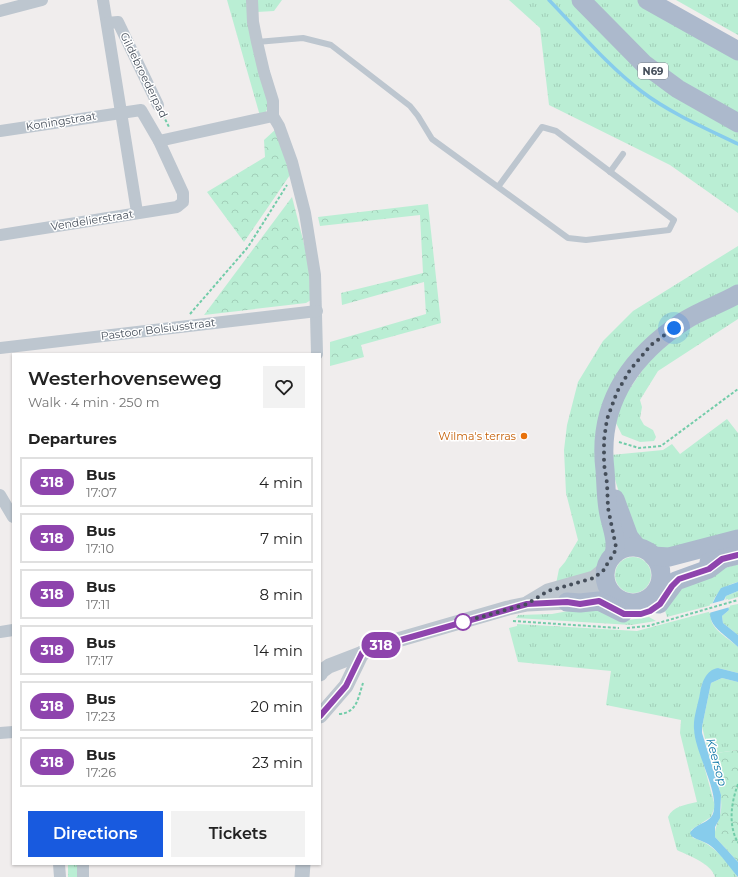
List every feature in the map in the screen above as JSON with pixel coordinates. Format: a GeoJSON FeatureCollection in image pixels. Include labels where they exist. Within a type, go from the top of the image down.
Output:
{"type":"FeatureCollection","features":[{"type":"Feature","properties":{"kind":"main road","name":"N69"},"geometry":{"type":"LineString","coordinates":[[581,0],[644,64],[678,90],[738,123]]}},
{"type":"Feature","properties":{"kind":"main road"},"geometry":{"type":"LineString","coordinates":[[647,0],[738,51]]}},
{"type":"Feature","properties":{"kind":"main road"},"geometry":{"type":"LineString","coordinates":[[669,0],[738,38]]}},
{"type":"Feature","properties":{"kind":"main road"},"geometry":{"type":"LineString","coordinates":[[735,550],[709,569],[676,581],[662,601],[650,611],[637,614],[620,612],[609,599],[605,580],[616,544],[608,508],[607,483],[604,464],[604,440],[607,419],[617,392],[638,359],[651,345],[685,320],[738,294]]}},
{"type":"Feature","properties":{"kind":"main road"},"geometry":{"type":"LineString","coordinates":[[607,483],[618,505],[629,537],[660,567],[661,581]]}},
{"type":"Feature","properties":{"kind":"main road"},"geometry":{"type":"LineString","coordinates":[[610,561],[625,548],[669,557],[735,550]]}},
{"type":"Feature","properties":{"kind":"main road"},"geometry":{"type":"LineString","coordinates":[[567,602],[580,604],[617,599],[626,603],[640,603],[648,600],[655,593],[666,575],[735,550]]}},
{"type":"Feature","properties":{"kind":"street"},"geometry":{"type":"LineString","coordinates":[[0,10],[42,0]]}},
{"type":"Feature","properties":{"kind":"street","name":"Gildebroederpad"},"geometry":{"type":"LineString","coordinates":[[103,0],[121,112]]}},
{"type":"Feature","properties":{"kind":"street"},"geometry":{"type":"LineString","coordinates":[[252,0],[253,22],[257,42],[273,101],[272,116],[279,126],[305,213],[315,275],[317,353]]}},
{"type":"Feature","properties":{"kind":"street","name":"Gildebroederpad"},"geometry":{"type":"LineString","coordinates":[[107,23],[118,22],[158,105]]}},
{"type":"Feature","properties":{"kind":"street","name":"Koningstraat"},"geometry":{"type":"LineString","coordinates":[[0,131],[141,110],[159,141],[183,193],[183,202]]}},
{"type":"Feature","properties":{"kind":"street"},"geometry":{"type":"LineString","coordinates":[[121,112],[137,212]]}},
{"type":"Feature","properties":{"kind":"street"},"geometry":{"type":"LineString","coordinates":[[159,141],[272,116]]}},
{"type":"Feature","properties":{"kind":"street","name":"Vendelierstraat"},"geometry":{"type":"LineString","coordinates":[[0,235],[137,212],[177,207],[183,202]]}},
{"type":"Feature","properties":{"kind":"street","name":"Pastoor Bolsiusstraat"},"geometry":{"type":"LineString","coordinates":[[0,348],[317,311]]}},
{"type":"Feature","properties":{"kind":"street"},"geometry":{"type":"LineString","coordinates":[[0,495],[12,496]]}},
{"type":"Feature","properties":{"kind":"street"},"geometry":{"type":"LineString","coordinates":[[0,495],[12,515]]}},
{"type":"Feature","properties":{"kind":"street"},"geometry":{"type":"LineString","coordinates":[[527,604],[548,591],[594,578],[610,561]]}},
{"type":"Feature","properties":{"kind":"street"},"geometry":{"type":"LineString","coordinates":[[323,668],[394,641],[527,604],[567,602]]}},
{"type":"Feature","properties":{"kind":"street"},"geometry":{"type":"LineString","coordinates":[[0,632],[12,630]]}},
{"type":"Feature","properties":{"kind":"street"},"geometry":{"type":"LineString","coordinates":[[324,706],[346,686],[362,653]]}},
{"type":"Feature","properties":{"kind":"street"},"geometry":{"type":"LineString","coordinates":[[323,668],[341,670],[345,677],[346,686]]}},
{"type":"Feature","properties":{"kind":"street"},"geometry":{"type":"LineString","coordinates":[[0,733],[12,732]]}},
{"type":"Feature","properties":{"kind":"street"},"geometry":{"type":"LineString","coordinates":[[59,865],[60,877]]}},
{"type":"Feature","properties":{"kind":"street"},"geometry":{"type":"LineString","coordinates":[[84,865],[84,877]]}},
{"type":"Feature","properties":{"kind":"street"},"geometry":{"type":"LineString","coordinates":[[302,865],[302,877]]}},
{"type":"Feature","properties":{"kind":"lane"},"geometry":{"type":"LineString","coordinates":[[257,42],[303,38],[331,45],[410,106],[432,139],[568,238],[586,240],[669,230],[674,220],[556,131],[542,127],[498,187]]}},
{"type":"Feature","properties":{"kind":"lane"},"geometry":{"type":"LineString","coordinates":[[610,172],[623,154]]}},
{"type":"Feature","properties":{"kind":"path","name":"Gildebroederpad"},"geometry":{"type":"LineString","coordinates":[[158,105],[174,137]]}},
{"type":"Feature","properties":{"kind":"path"},"geometry":{"type":"LineString","coordinates":[[179,327],[248,247],[294,173]]}},
{"type":"Feature","properties":{"kind":"path"},"geometry":{"type":"LineString","coordinates":[[604,440],[639,448],[662,446],[738,389]]}},
{"type":"Feature","properties":{"kind":"path"},"geometry":{"type":"LineString","coordinates":[[511,622],[634,628],[648,626],[738,600]]}},
{"type":"Feature","properties":{"kind":"path"},"geometry":{"type":"LineString","coordinates":[[324,706],[337,715],[349,712],[355,707],[364,680]]}},
{"type":"Feature","properties":{"kind":"path"},"geometry":{"type":"LineString","coordinates":[[738,784],[731,815],[738,843]]}},
{"type":"Feature","properties":{"kind":"green space"},"geometry":{"type":"Polygon","coordinates":[[[227,0],[247,0],[269,106],[264,115],[260,116],[227,0]]]}},
{"type":"Feature","properties":{"kind":"green space"},"geometry":{"type":"Polygon","coordinates":[[[257,0],[282,0],[274,11],[257,12],[257,0]]]}},
{"type":"Feature","properties":{"kind":"green space"},"geometry":{"type":"Polygon","coordinates":[[[509,0],[573,0],[738,130],[738,213],[670,165],[549,105],[540,28],[509,0]]]}},
{"type":"Feature","properties":{"kind":"green space"},"geometry":{"type":"Polygon","coordinates":[[[588,0],[640,0],[738,55],[738,117],[651,62],[588,0]]]}},
{"type":"Feature","properties":{"kind":"green space"},"geometry":{"type":"Polygon","coordinates":[[[676,0],[738,0],[738,35],[676,0]]]}},
{"type":"Feature","properties":{"kind":"green space"},"geometry":{"type":"Polygon","coordinates":[[[276,129],[290,175],[244,242],[207,192],[265,157],[264,140],[276,129]]]}},
{"type":"Feature","properties":{"kind":"green space"},"geometry":{"type":"Polygon","coordinates":[[[292,197],[308,259],[311,300],[306,303],[204,315],[292,197]]]}},
{"type":"Feature","properties":{"kind":"green space"},"geometry":{"type":"Polygon","coordinates":[[[428,204],[441,323],[361,345],[364,357],[330,366],[330,342],[426,314],[424,282],[342,305],[341,293],[423,273],[420,215],[320,226],[318,217],[428,204]]]}},
{"type":"Feature","properties":{"kind":"green space"},"geometry":{"type":"Polygon","coordinates":[[[738,246],[738,286],[607,394],[608,551],[593,572],[556,584],[559,569],[578,540],[566,493],[564,450],[567,425],[578,382],[603,341],[633,311],[738,246]]]}},
{"type":"Feature","properties":{"kind":"green space"},"geometry":{"type":"Polygon","coordinates":[[[738,302],[738,319],[658,371],[640,400],[642,407],[640,418],[644,425],[653,430],[656,437],[654,441],[640,442],[622,435],[616,423],[620,403],[654,353],[689,328],[738,302]]]}},
{"type":"Feature","properties":{"kind":"green space"},"geometry":{"type":"Polygon","coordinates":[[[727,419],[738,433],[738,535],[672,553],[644,543],[640,540],[621,499],[612,466],[611,455],[663,450],[672,444],[680,454],[727,419]]]}},
{"type":"Feature","properties":{"kind":"green space"},"geometry":{"type":"Polygon","coordinates":[[[633,557],[643,560],[648,565],[651,575],[648,585],[643,590],[633,593],[623,590],[618,585],[615,575],[618,565],[623,560],[633,557]]]}},
{"type":"Feature","properties":{"kind":"green space"},"geometry":{"type":"Polygon","coordinates":[[[738,564],[738,582],[729,585],[718,593],[713,600],[712,605],[667,617],[664,607],[675,592],[725,568],[738,564]]]}},
{"type":"Feature","properties":{"kind":"green space"},"geometry":{"type":"Polygon","coordinates":[[[738,591],[738,597],[725,601],[726,596],[738,591]]]}},
{"type":"Feature","properties":{"kind":"green space"},"geometry":{"type":"Polygon","coordinates":[[[738,604],[738,635],[723,623],[722,616],[729,610],[728,606],[738,604]]]}},
{"type":"Feature","properties":{"kind":"green space"},"geometry":{"type":"Polygon","coordinates":[[[590,607],[629,620],[649,617],[656,621],[631,625],[516,618],[518,615],[552,614],[590,607]]]}},
{"type":"Feature","properties":{"kind":"green space"},"geometry":{"type":"Polygon","coordinates":[[[712,611],[711,617],[715,627],[738,647],[738,673],[718,668],[702,684],[694,729],[715,806],[711,817],[691,830],[693,838],[706,843],[718,853],[734,871],[737,877],[715,877],[713,872],[704,864],[677,850],[668,817],[676,808],[697,802],[680,733],[681,720],[606,705],[611,671],[518,662],[509,628],[517,626],[517,624],[637,631],[712,611]]]}},
{"type":"Feature","properties":{"kind":"green space"},"geometry":{"type":"Polygon","coordinates":[[[722,678],[738,682],[738,750],[709,754],[702,727],[711,683],[722,678]]]}},
{"type":"Feature","properties":{"kind":"green space"},"geometry":{"type":"Polygon","coordinates":[[[738,750],[738,862],[715,837],[715,830],[720,814],[721,796],[709,754],[738,750]]]}},
{"type":"Feature","properties":{"kind":"green space"},"geometry":{"type":"Polygon","coordinates":[[[68,865],[80,865],[80,877],[68,877],[68,865]]]}},
{"type":"Feature","properties":{"kind":"water"},"geometry":{"type":"Polygon","coordinates":[[[738,582],[738,591],[726,596],[724,600],[727,601],[729,610],[722,616],[723,623],[738,635],[738,647],[717,628],[710,617],[714,600],[721,588],[738,582]]]}},
{"type":"Feature","properties":{"kind":"water"},"geometry":{"type":"Polygon","coordinates":[[[718,668],[738,673],[738,682],[722,678],[711,683],[702,733],[721,795],[720,818],[715,827],[715,837],[738,862],[738,877],[712,847],[695,838],[690,833],[693,829],[711,818],[714,809],[712,791],[695,738],[694,725],[703,681],[710,671],[718,668]]]}},
{"type":"Feature","properties":{"kind":"pier"},"geometry":{"type":"Polygon","coordinates":[[[728,599],[730,607],[709,613],[710,604],[728,599]]]}},
{"type":"Feature","properties":{"kind":"waterway"},"geometry":{"type":"LineString","coordinates":[[549,0],[616,70],[641,91],[676,113],[738,144]]}},
{"type":"Feature","properties":{"kind":"bus line","name":"318"},"geometry":{"type":"LineString","coordinates":[[321,714],[346,686],[354,673],[362,653],[376,647],[508,608],[527,604],[558,604],[567,602],[580,604],[599,601],[624,614],[641,614],[654,609],[660,604],[672,586],[679,579],[709,569],[722,559],[738,555]]}},
{"type":"Feature","properties":{"kind":"place","name":"Wilma's terras"},"geometry":{"type":"Point","coordinates":[524,436]}},
{"type":"Feature","properties":{"kind":"route"},"geometry":{"type":"LineString","coordinates":[[463,622],[508,608],[527,604],[548,591],[594,578],[603,572],[614,554],[616,547],[608,508],[607,483],[604,464],[604,440],[607,419],[617,392],[638,359],[651,345],[674,328]]}},
{"type":"Feature","properties":{"kind":"water label","name":"Keersop"},"geometry":{"type":"Point","coordinates":[717,762]}}]}
